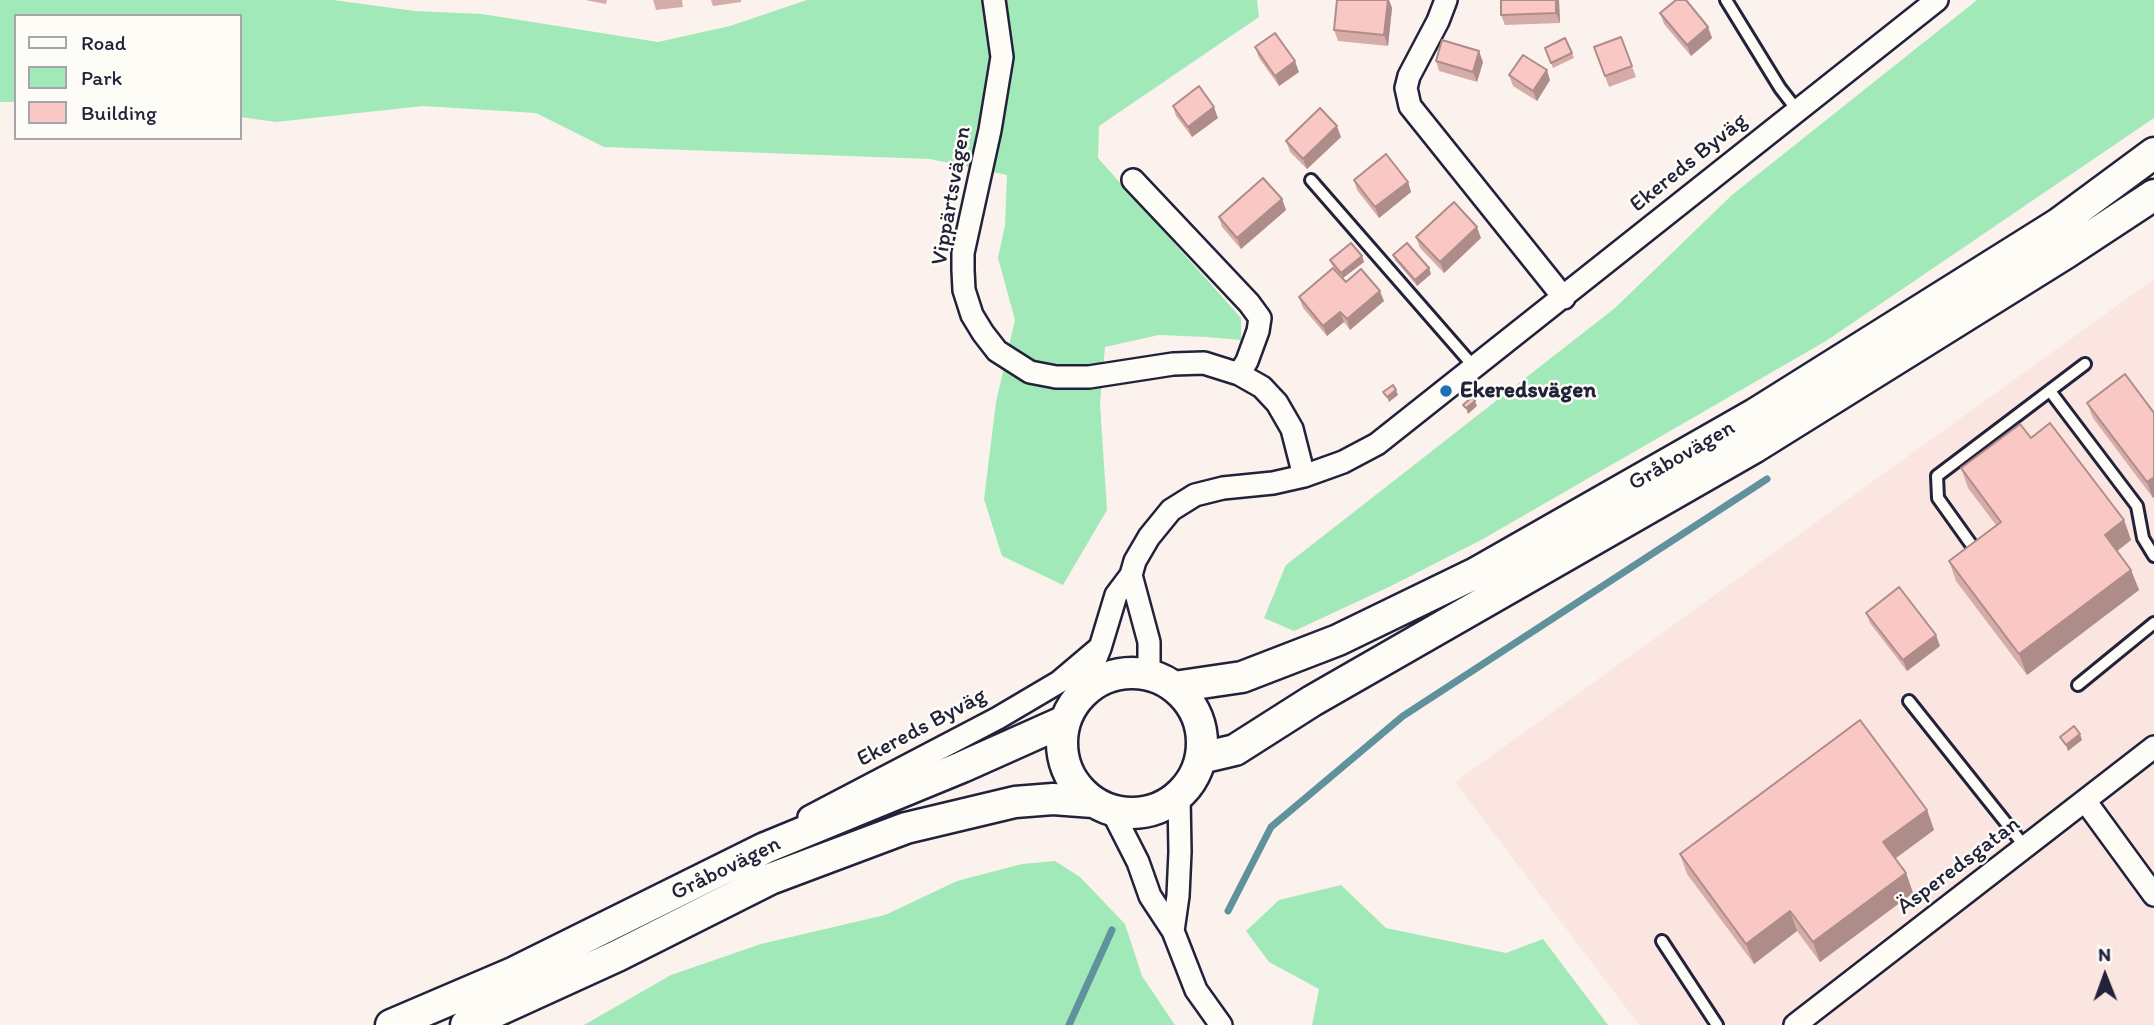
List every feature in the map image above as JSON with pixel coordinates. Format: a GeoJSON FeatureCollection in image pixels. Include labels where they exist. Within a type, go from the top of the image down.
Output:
{"type":"FeatureCollection","features":[{"type":"Feature","properties":{"kind":"main road","name":"Gråbovägen"},"geometry":{"type":"LineString","coordinates":[[1161,681],[1242,677],[1338,640],[1476,573],[1755,414],[2058,224],[2154,153]]}},
{"type":"Feature","properties":{"kind":"main road","name":"Gråbovägen"},"geometry":{"type":"LineString","coordinates":[[1201,758],[1235,750],[1312,701],[1755,447],[2154,195]]}},
{"type":"Feature","properties":{"kind":"main road"},"geometry":{"type":"LineString","coordinates":[[1137,673],[1161,681],[1184,696],[1198,719],[1201,758],[1193,779],[1179,796],[1164,806],[1147,812],[1129,814],[1102,807],[1081,793],[1065,766],[1062,751],[1065,721],[1072,706],[1082,693],[1113,676],[1137,673]]}},
{"type":"Feature","properties":{"kind":"main road","name":"Gråbovägen"},"geometry":{"type":"LineString","coordinates":[[391,1025],[515,972],[765,848],[962,767],[1065,721]]}},
{"type":"Feature","properties":{"kind":"main road","name":"Gråbovägen"},"geometry":{"type":"LineString","coordinates":[[466,1025],[617,957],[770,879],[906,828],[1015,802],[1053,799],[1102,807]]}},
{"type":"Feature","properties":{"kind":"street","name":"Vippärtsvägen"},"geometry":{"type":"LineString","coordinates":[[994,0],[1002,57],[999,83],[963,253],[962,270],[964,290],[972,315],[983,333],[997,351],[1030,372],[1056,377],[1089,377],[1172,364],[1204,363],[1240,374],[1262,387],[1278,403],[1292,429],[1304,476]]}},
{"type":"Feature","properties":{"kind":"street"},"geometry":{"type":"LineString","coordinates":[[1446,0],[1409,76],[1406,88],[1410,106],[1564,298]]}},
{"type":"Feature","properties":{"kind":"street","name":"Ekereds Byväg"},"geometry":{"type":"LineString","coordinates":[[1082,693],[1100,648],[1116,595],[1131,575],[1142,547],[1171,510],[1195,495],[1304,476],[1343,462],[1377,444],[1937,0]]}},
{"type":"Feature","properties":{"kind":"street"},"geometry":{"type":"LineString","coordinates":[[1133,180],[1249,303],[1259,318],[1258,331],[1240,374]]}},
{"type":"Feature","properties":{"kind":"street"},"geometry":{"type":"LineString","coordinates":[[1131,575],[1161,681]]}},
{"type":"Feature","properties":{"kind":"street","name":"Ekereds Byväg"},"geometry":{"type":"LineString","coordinates":[[765,848],[804,819],[998,718],[1059,682],[1100,648]]}},
{"type":"Feature","properties":{"kind":"street","name":"Äsperedsgatan"},"geometry":{"type":"LineString","coordinates":[[1795,1025],[2154,747]]}},
{"type":"Feature","properties":{"kind":"street"},"geometry":{"type":"LineString","coordinates":[[1173,931],[1179,874],[1179,796]]}},
{"type":"Feature","properties":{"kind":"street"},"geometry":{"type":"LineString","coordinates":[[2086,802],[2154,895]]}},
{"type":"Feature","properties":{"kind":"street"},"geometry":{"type":"LineString","coordinates":[[1102,807],[1138,862],[1150,896],[1173,931],[1196,990],[1221,1025]]}},
{"type":"Feature","properties":{"kind":"lane"},"geometry":{"type":"LineString","coordinates":[[1726,0],[1780,88],[1797,110]]}},
{"type":"Feature","properties":{"kind":"lane"},"geometry":{"type":"LineString","coordinates":[[1311,180],[1475,368]]}},
{"type":"Feature","properties":{"kind":"lane"},"geometry":{"type":"LineString","coordinates":[[1978,554],[1938,498],[1937,476],[2085,364]]}},
{"type":"Feature","properties":{"kind":"lane"},"geometry":{"type":"LineString","coordinates":[[2050,391],[2137,506],[2143,538],[2154,556]]}},
{"type":"Feature","properties":{"kind":"lane"},"geometry":{"type":"LineString","coordinates":[[2078,685],[2154,623]]}},
{"type":"Feature","properties":{"kind":"lane"},"geometry":{"type":"LineString","coordinates":[[1909,701],[2026,848]]}},
{"type":"Feature","properties":{"kind":"lane"},"geometry":{"type":"LineString","coordinates":[[1662,941],[1717,1025]]}},
{"type":"Feature","properties":{"kind":"shaded area"},"geometry":{"type":"Polygon","coordinates":[[[2154,279],[2154,1025],[1639,1025],[1455,782],[2154,279]]]}},
{"type":"Feature","properties":{"kind":"green space"},"geometry":{"type":"Polygon","coordinates":[[[0,0],[333,0],[415,11],[482,14],[658,42],[730,26],[807,0],[1257,0],[1259,17],[1099,126],[1098,158],[1241,318],[1241,340],[1159,335],[1105,347],[1100,404],[1107,510],[1063,585],[1002,556],[984,499],[996,402],[1015,320],[998,258],[1005,225],[1007,175],[930,159],[604,147],[536,113],[423,106],[276,122],[242,117],[242,14],[14,14],[14,102],[0,102],[0,0]]]}},
{"type":"Feature","properties":{"kind":"green space"},"geometry":{"type":"Polygon","coordinates":[[[1977,0],[2154,0],[2154,118],[1826,341],[1483,539],[1294,631],[1264,618],[1286,565],[1615,308],[1732,195],[1977,0]]]}},
{"type":"Feature","properties":{"kind":"green space"},"geometry":{"type":"Polygon","coordinates":[[[1055,861],[1080,877],[1125,924],[1142,976],[1175,1025],[584,1025],[671,975],[761,944],[885,915],[957,881],[1022,864],[1055,861]]]}},
{"type":"Feature","properties":{"kind":"green space"},"geometry":{"type":"Polygon","coordinates":[[[1341,885],[1386,928],[1506,953],[1543,939],[1608,1025],[1312,1025],[1319,989],[1269,962],[1246,931],[1279,900],[1341,885]]]}},
{"type":"Feature","properties":{"kind":"building"},"geometry":{"type":"Polygon","coordinates":[[[1337,0],[1388,0],[1384,35],[1334,30],[1337,0]]]}},
{"type":"Feature","properties":{"kind":"building"},"geometry":{"type":"Polygon","coordinates":[[[1501,0],[1556,0],[1556,13],[1501,15],[1501,0]]]}},
{"type":"Feature","properties":{"kind":"building"},"geometry":{"type":"Polygon","coordinates":[[[1676,0],[1686,0],[1708,27],[1687,45],[1660,13],[1676,0]]]}},
{"type":"Feature","properties":{"kind":"building"},"geometry":{"type":"Polygon","coordinates":[[[1275,33],[1295,61],[1275,76],[1255,47],[1275,33]]]}},
{"type":"Feature","properties":{"kind":"building"},"geometry":{"type":"Polygon","coordinates":[[[1621,37],[1632,66],[1605,76],[1594,47],[1621,37]]]}},
{"type":"Feature","properties":{"kind":"building"},"geometry":{"type":"Polygon","coordinates":[[[1565,38],[1572,53],[1551,63],[1545,48],[1565,38]]]}},
{"type":"Feature","properties":{"kind":"building"},"geometry":{"type":"Polygon","coordinates":[[[1442,40],[1479,51],[1473,72],[1436,61],[1442,40]]]}},
{"type":"Feature","properties":{"kind":"building"},"geometry":{"type":"Polygon","coordinates":[[[1523,55],[1547,70],[1533,91],[1509,75],[1523,55]]]}},
{"type":"Feature","properties":{"kind":"building"},"geometry":{"type":"Polygon","coordinates":[[[1199,86],[1214,107],[1188,127],[1173,106],[1199,86]]]}},
{"type":"Feature","properties":{"kind":"building"},"geometry":{"type":"Polygon","coordinates":[[[1320,108],[1337,126],[1303,159],[1286,141],[1320,108]]]}},
{"type":"Feature","properties":{"kind":"building"},"geometry":{"type":"Polygon","coordinates":[[[1386,154],[1408,182],[1375,207],[1354,180],[1386,154]]]}},
{"type":"Feature","properties":{"kind":"building"},"geometry":{"type":"Polygon","coordinates":[[[1263,178],[1282,199],[1237,238],[1219,217],[1263,178]]]}},
{"type":"Feature","properties":{"kind":"building"},"geometry":{"type":"Polygon","coordinates":[[[1454,202],[1477,227],[1440,262],[1416,237],[1454,202]]]}},
{"type":"Feature","properties":{"kind":"building"},"geometry":{"type":"Polygon","coordinates":[[[1351,243],[1362,256],[1341,273],[1330,260],[1351,243]]]}},
{"type":"Feature","properties":{"kind":"building"},"geometry":{"type":"Polygon","coordinates":[[[1407,243],[1429,268],[1415,280],[1393,255],[1407,243]]]}},
{"type":"Feature","properties":{"kind":"building"},"geometry":{"type":"Polygon","coordinates":[[[1333,268],[1346,282],[1361,269],[1380,291],[1347,319],[1340,312],[1323,326],[1299,297],[1333,268]]]}},
{"type":"Feature","properties":{"kind":"building"},"geometry":{"type":"Polygon","coordinates":[[[2125,374],[2154,413],[2154,477],[2147,482],[2087,403],[2125,374]]]}},
{"type":"Feature","properties":{"kind":"building"},"geometry":{"type":"Polygon","coordinates":[[[1393,385],[1396,390],[1387,397],[1383,392],[1393,385]]]}},
{"type":"Feature","properties":{"kind":"building"},"geometry":{"type":"Polygon","coordinates":[[[1472,397],[1475,401],[1466,408],[1463,405],[1472,397]]]}},
{"type":"Feature","properties":{"kind":"building"},"geometry":{"type":"Polygon","coordinates":[[[2050,423],[2124,520],[2105,535],[2131,570],[2019,654],[1949,561],[2001,522],[1961,468],[2020,424],[2031,438],[2050,423]]]}},
{"type":"Feature","properties":{"kind":"building"},"geometry":{"type":"Polygon","coordinates":[[[1899,587],[1936,635],[1903,660],[1866,613],[1899,587]]]}},
{"type":"Feature","properties":{"kind":"building"},"geometry":{"type":"Polygon","coordinates":[[[1860,720],[1927,810],[1883,842],[1906,873],[1813,942],[1790,911],[1746,944],[1680,854],[1860,720]]]}},
{"type":"Feature","properties":{"kind":"building"},"geometry":{"type":"Polygon","coordinates":[[[2074,726],[2080,734],[2066,745],[2060,737],[2074,726]]]}},
{"type":"Feature","properties":{"kind":"waterway"},"geometry":{"type":"LineString","coordinates":[[1228,911],[1271,827],[1403,716],[1767,479]]}},
{"type":"Feature","properties":{"kind":"waterway"},"geometry":{"type":"LineString","coordinates":[[1069,1025],[1112,930]]}},
{"type":"Feature","properties":{"kind":"place","name":"Ekeredsvägen"},"geometry":{"type":"Point","coordinates":[1446,391]}}]}
